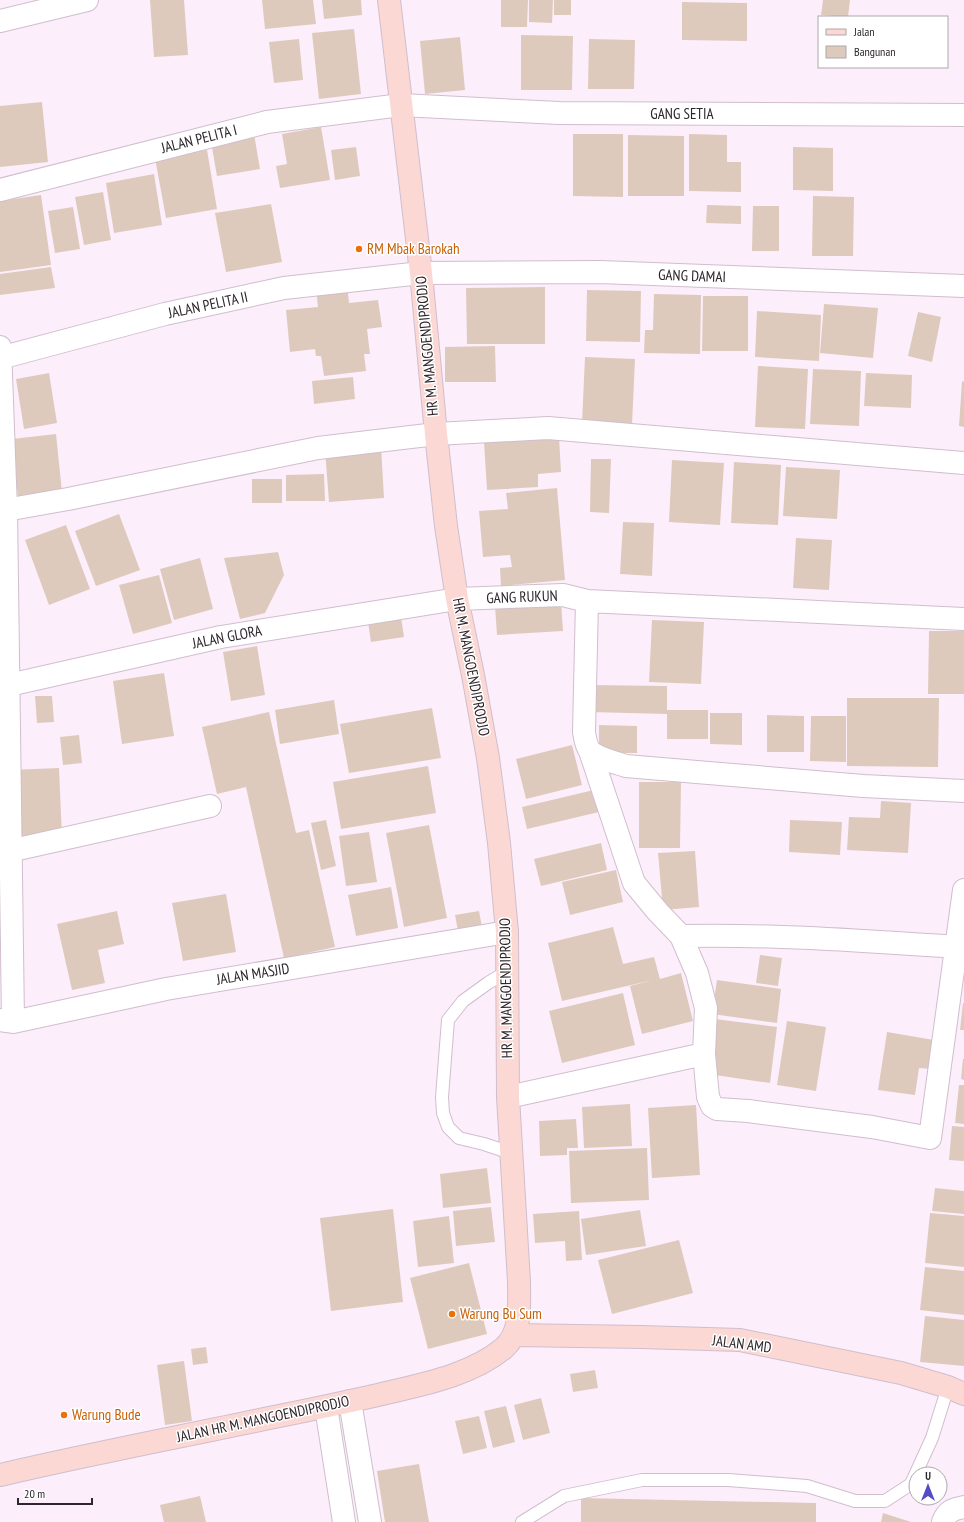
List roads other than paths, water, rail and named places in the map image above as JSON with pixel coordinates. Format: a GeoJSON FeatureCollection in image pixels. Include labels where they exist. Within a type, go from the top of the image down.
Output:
{"type":"FeatureCollection","features":[{"type":"Feature","properties":{"kind":"main road","name":"HR M. MANGOENDIPRODJO"},"geometry":{"type":"LineString","coordinates":[[389,0],[421,273],[446,526],[457,599],[473,675],[494,796],[507,932],[508,1097],[519,1305],[514,1335]]}},
{"type":"Feature","properties":{"kind":"main road","name":"JALAN AMD"},"geometry":{"type":"LineString","coordinates":[[514,1335],[740,1340],[902,1373],[956,1391]]}},
{"type":"Feature","properties":{"kind":"main road","name":"JALAN HR M. MANGOENDIPRODJO"},"geometry":{"type":"LineString","coordinates":[[0,1475],[130,1446],[326,1407],[400,1390],[460,1372],[492,1356],[505,1347],[514,1335]]}},
{"type":"Feature","properties":{"kind":"street"},"geometry":{"type":"LineString","coordinates":[[0,21],[87,0]]}},
{"type":"Feature","properties":{"kind":"street","name":"GANG SETIA"},"geometry":{"type":"LineString","coordinates":[[401,105],[559,113],[964,115]]}},
{"type":"Feature","properties":{"kind":"street","name":"JALAN PELITA I"},"geometry":{"type":"LineString","coordinates":[[0,190],[267,122],[401,105]]}},
{"type":"Feature","properties":{"kind":"street","name":"GANG DAMAI"},"geometry":{"type":"LineString","coordinates":[[421,273],[600,272],[964,286]]}},
{"type":"Feature","properties":{"kind":"street","name":"JALAN PELITA II"},"geometry":{"type":"LineString","coordinates":[[0,354],[165,314],[284,288],[421,273]]}},
{"type":"Feature","properties":{"kind":"street"},"geometry":{"type":"LineString","coordinates":[[0,354],[3,511],[6,1021]]}},
{"type":"Feature","properties":{"kind":"street"},"geometry":{"type":"LineString","coordinates":[[3,511],[318,448],[436,434],[548,428],[964,463]]}},
{"type":"Feature","properties":{"kind":"street","name":"GANG RUKUN"},"geometry":{"type":"LineString","coordinates":[[457,599],[563,595],[587,601],[964,619]]}},
{"type":"Feature","properties":{"kind":"street","name":"JALAN GLORA"},"geometry":{"type":"LineString","coordinates":[[4,686],[222,637],[457,599]]}},
{"type":"Feature","properties":{"kind":"street"},"geometry":{"type":"LineString","coordinates":[[587,601],[584,732],[634,883],[658,912],[681,936],[697,973],[706,1008],[704,1054],[708,1097],[712,1106],[717,1108],[872,1127],[930,1138],[964,890]]}},
{"type":"Feature","properties":{"kind":"street"},"geometry":{"type":"LineString","coordinates":[[590,751],[609,761],[626,766],[863,786],[964,791]]}},
{"type":"Feature","properties":{"kind":"street"},"geometry":{"type":"LineString","coordinates":[[6,852],[210,806]]}},
{"type":"Feature","properties":{"kind":"street","name":"JALAN MASJID"},"geometry":{"type":"LineString","coordinates":[[6,1021],[166,989],[507,932]]}},
{"type":"Feature","properties":{"kind":"street"},"geometry":{"type":"LineString","coordinates":[[681,936],[810,938],[956,947]]}},
{"type":"Feature","properties":{"kind":"street"},"geometry":{"type":"LineString","coordinates":[[508,1097],[704,1054]]}},
{"type":"Feature","properties":{"kind":"street"},"geometry":{"type":"LineString","coordinates":[[350,1401],[370,1522]]}},
{"type":"Feature","properties":{"kind":"street"},"geometry":{"type":"LineString","coordinates":[[326,1407],[344,1522]]}},
{"type":"Feature","properties":{"kind":"lane"},"geometry":{"type":"LineString","coordinates":[[508,971],[463,1001],[448,1020],[442,1097],[448,1127],[459,1138],[511,1153]]}},
{"type":"Feature","properties":{"kind":"lane"},"geometry":{"type":"LineString","coordinates":[[522,1522],[564,1496],[642,1480],[728,1480],[807,1486],[855,1501],[885,1501],[911,1484],[956,1391]]}},
{"type":"Feature","properties":{"kind":"place","name":"RM Mbak Barokah"},"geometry":{"type":"Point","coordinates":[359,249]}},
{"type":"Feature","properties":{"kind":"place","name":"Warung Bu Sum"},"geometry":{"type":"Point","coordinates":[452,1314]}},
{"type":"Feature","properties":{"kind":"place","name":"Warung Bude"},"geometry":{"type":"Point","coordinates":[64,1415]}}]}
